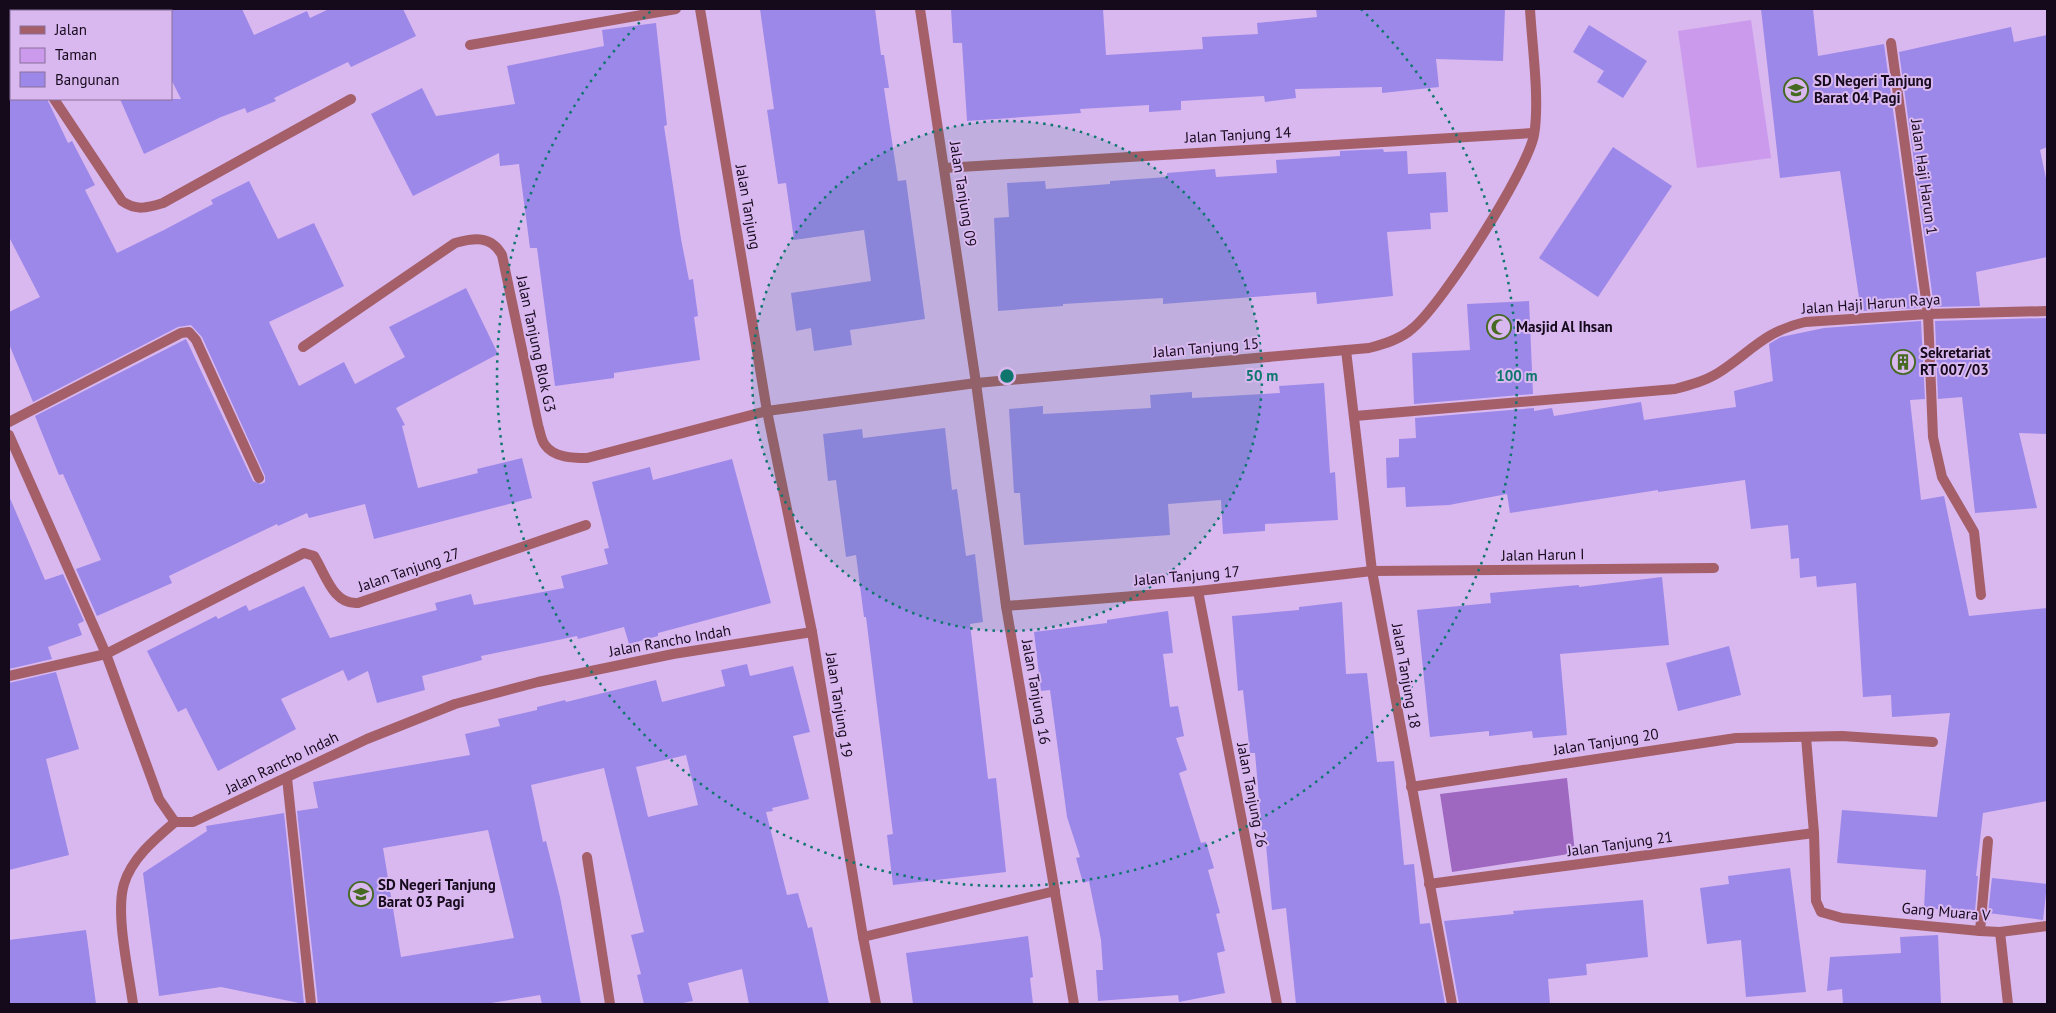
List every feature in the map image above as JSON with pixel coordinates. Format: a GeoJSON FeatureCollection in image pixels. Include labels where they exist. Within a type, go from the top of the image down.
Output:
{"type":"FeatureCollection","features":[{"type":"Feature","properties":{"kind":"street"},"geometry":{"type":"LineString","coordinates":[[470,45],[676,9]]}},
{"type":"Feature","properties":{"kind":"street","name":"Jalan Tanjung"},"geometry":{"type":"LineString","coordinates":[[700,9],[767,411]]}},
{"type":"Feature","properties":{"kind":"street","name":"Jalan Tanjung 09"},"geometry":{"type":"LineString","coordinates":[[920,9],[976,383]]}},
{"type":"Feature","properties":{"kind":"street","name":"Jalan Tanjung 15"},"geometry":{"type":"LineString","coordinates":[[767,411],[976,383],[1369,348],[1391,342],[1413,328],[1422,318],[1468,255],[1508,191],[1529,152],[1534,133],[1535,104],[1530,9]]}},
{"type":"Feature","properties":{"kind":"street","name":"Jalan Haji Harun 1"},"geometry":{"type":"LineString","coordinates":[[1891,43],[1928,314],[1932,437],[1942,477],[1974,532],[1982,595]]}},
{"type":"Feature","properties":{"kind":"street"},"geometry":{"type":"LineString","coordinates":[[55,100],[122,201],[130,206],[142,209],[163,203],[351,99]]}},
{"type":"Feature","properties":{"kind":"street","name":"Jalan Tanjung 14"},"geometry":{"type":"LineString","coordinates":[[944,168],[1534,133]]}},
{"type":"Feature","properties":{"kind":"street","name":"Jalan Tanjung Blok G3"},"geometry":{"type":"LineString","coordinates":[[302,347],[456,243],[474,238],[488,240],[498,248],[502,255],[538,425],[545,446],[559,455],[588,458],[767,411]]}},
{"type":"Feature","properties":{"kind":"street","name":"Jalan Haji Harun Raya"},"geometry":{"type":"LineString","coordinates":[[1355,416],[1675,389],[1700,382],[1720,372],[1756,343],[1787,326],[1805,322],[1928,314],[2047,311]]}},
{"type":"Feature","properties":{"kind":"street"},"geometry":{"type":"LineString","coordinates":[[9,422],[181,333],[189,332],[196,340],[259,478]]}},
{"type":"Feature","properties":{"kind":"street","name":"Jalan Tanjung 18"},"geometry":{"type":"LineString","coordinates":[[1346,350],[1372,571],[1452,1004]]}},
{"type":"Feature","properties":{"kind":"street","name":"Jalan Tanjung 16"},"geometry":{"type":"LineString","coordinates":[[976,383],[1006,606],[1074,1004]]}},
{"type":"Feature","properties":{"kind":"street","name":"Jalan Tanjung 19"},"geometry":{"type":"LineString","coordinates":[[767,411],[812,632],[876,1004]]}},
{"type":"Feature","properties":{"kind":"street"},"geometry":{"type":"LineString","coordinates":[[9,435],[106,654],[159,799],[175,822],[153,840],[136,860],[124,884],[123,925],[133,1004]]}},
{"type":"Feature","properties":{"kind":"street","name":"Jalan Tanjung 27"},"geometry":{"type":"LineString","coordinates":[[9,676],[106,654],[304,554],[314,556],[337,597],[349,604],[358,603],[586,525]]}},
{"type":"Feature","properties":{"kind":"street","name":"Jalan Harun I"},"geometry":{"type":"LineString","coordinates":[[1372,571],[1714,568]]}},
{"type":"Feature","properties":{"kind":"street","name":"Jalan Tanjung 17"},"geometry":{"type":"LineString","coordinates":[[1006,606],[1198,591],[1372,571]]}},
{"type":"Feature","properties":{"kind":"street","name":"Jalan Tanjung 26"},"geometry":{"type":"LineString","coordinates":[[1198,591],[1277,1004]]}},
{"type":"Feature","properties":{"kind":"street","name":"Jalan Rancho Indah"},"geometry":{"type":"LineString","coordinates":[[175,822],[193,822],[367,739],[474,699],[538,682],[664,656],[812,632]]}},
{"type":"Feature","properties":{"kind":"street","name":"Jalan Tanjung 20"},"geometry":{"type":"LineString","coordinates":[[1411,787],[1736,738],[1842,736],[1933,742]]}},
{"type":"Feature","properties":{"kind":"street"},"geometry":{"type":"LineString","coordinates":[[1806,737],[1814,833]]}},
{"type":"Feature","properties":{"kind":"street"},"geometry":{"type":"LineString","coordinates":[[287,778],[311,1004]]}},
{"type":"Feature","properties":{"kind":"street","name":"Jalan Tanjung 21"},"geometry":{"type":"LineString","coordinates":[[1429,884],[1814,833]]}},
{"type":"Feature","properties":{"kind":"street","name":"Gang Muara V"},"geometry":{"type":"LineString","coordinates":[[1814,833],[1816,901],[1821,912],[1842,918],[1980,931],[2000,932],[2047,926]]}},
{"type":"Feature","properties":{"kind":"street"},"geometry":{"type":"LineString","coordinates":[[1980,931],[1988,841]]}},
{"type":"Feature","properties":{"kind":"street"},"geometry":{"type":"LineString","coordinates":[[587,857],[610,1004]]}},
{"type":"Feature","properties":{"kind":"street"},"geometry":{"type":"LineString","coordinates":[[863,937],[1055,891]]}},
{"type":"Feature","properties":{"kind":"street"},"geometry":{"type":"LineString","coordinates":[[2000,932],[2008,1004]]}},
{"type":"Feature","properties":{"kind":"green space"},"geometry":{"type":"Polygon","coordinates":[[[1751,20],[1771,158],[1697,168],[1678,31],[1751,20]]]}},
{"type":"Feature","properties":{"kind":"shaded area"},"geometry":{"type":"Polygon","coordinates":[[[1567,778],[1575,853],[1452,872],[1440,794],[1567,778]]]}},
{"type":"Feature","properties":{"kind":"building"},"geometry":{"type":"Polygon","coordinates":[[[242,9],[254,35],[307,11],[310,18],[329,9],[403,9],[416,36],[351,67],[348,62],[274,98],[276,101],[247,113],[245,108],[221,117],[144,154],[120,100],[181,99],[172,81],[171,10],[242,9]]]}},
{"type":"Feature","properties":{"kind":"building"},"geometry":{"type":"Polygon","coordinates":[[[760,9],[875,9],[881,55],[884,55],[889,88],[884,88],[898,181],[906,180],[925,319],[850,330],[852,345],[814,351],[811,328],[796,331],[791,293],[871,281],[864,230],[794,240],[786,183],[778,184],[767,110],[774,109],[760,9]]]}},
{"type":"Feature","properties":{"kind":"building"},"geometry":{"type":"Polygon","coordinates":[[[951,9],[1103,9],[1106,55],[1203,49],[1202,37],[1258,34],[1257,23],[1317,17],[1316,9],[1505,9],[1503,61],[1436,59],[1439,87],[1382,93],[1382,87],[1295,89],[1296,98],[1265,102],[1264,96],[1181,101],[1181,110],[1149,112],[1149,105],[1080,109],[1081,113],[967,121],[962,43],[953,43],[951,9]]]}},
{"type":"Feature","properties":{"kind":"building"},"geometry":{"type":"Polygon","coordinates":[[[1761,9],[1813,9],[1818,56],[1884,44],[1920,308],[1861,311],[1840,171],[1780,178],[1761,9]]]}},
{"type":"Feature","properties":{"kind":"building"},"geometry":{"type":"Polygon","coordinates":[[[656,23],[667,125],[664,126],[681,239],[689,280],[693,279],[698,316],[694,317],[700,360],[614,373],[614,378],[555,386],[537,248],[530,248],[519,164],[500,166],[499,153],[413,196],[371,114],[422,88],[436,116],[515,104],[507,66],[604,46],[602,30],[656,23]]]}},
{"type":"Feature","properties":{"kind":"building"},"geometry":{"type":"Polygon","coordinates":[[[1589,25],[1647,61],[1623,98],[1597,82],[1604,71],[1573,52],[1589,25]]]}},
{"type":"Feature","properties":{"kind":"building"},"geometry":{"type":"Polygon","coordinates":[[[2011,27],[2014,42],[2047,35],[2047,147],[2040,150],[2047,183],[2047,257],[1976,272],[1980,306],[1934,307],[1899,52],[2011,27]]]}},
{"type":"Feature","properties":{"kind":"building"},"geometry":{"type":"Polygon","coordinates":[[[9,99],[47,100],[68,143],[72,141],[95,185],[85,190],[117,253],[213,204],[211,200],[249,181],[278,239],[314,223],[344,286],[269,322],[299,386],[344,362],[355,384],[405,357],[389,327],[466,288],[498,354],[396,408],[405,425],[402,426],[418,488],[478,473],[477,469],[522,458],[532,498],[374,539],[365,504],[309,518],[307,513],[278,526],[277,524],[169,576],[172,583],[97,616],[76,569],[101,560],[63,474],[59,475],[35,416],[186,339],[253,481],[261,484],[265,482],[265,476],[202,337],[191,325],[178,327],[33,402],[9,344],[9,312],[40,297],[9,237],[9,99]]]}},
{"type":"Feature","properties":{"kind":"building"},"geometry":{"type":"Polygon","coordinates":[[[1613,147],[1672,186],[1598,297],[1539,258],[1613,147]]]}},
{"type":"Feature","properties":{"kind":"building"},"geometry":{"type":"Polygon","coordinates":[[[1383,149],[1384,152],[1407,151],[1408,174],[1446,172],[1448,212],[1430,213],[1431,229],[1387,232],[1393,296],[1317,304],[1316,292],[1163,304],[1163,298],[1063,304],[1063,306],[998,311],[994,218],[1009,217],[1007,183],[1045,181],[1046,189],[1110,184],[1110,181],[1167,177],[1167,173],[1215,169],[1216,177],[1277,173],[1276,160],[1340,156],[1340,151],[1383,149]]]}},
{"type":"Feature","properties":{"kind":"building","name":"Masjid Al Ihsan"},"geometry":{"type":"Polygon","coordinates":[[[1529,301],[1533,394],[1414,404],[1412,353],[1470,350],[1467,304],[1529,301]]]}},
{"type":"Feature","properties":{"kind":"building"},"geometry":{"type":"Polygon","coordinates":[[[2047,318],[2047,434],[2019,433],[2037,508],[1975,513],[1962,397],[1938,399],[1935,321],[2047,318]]]}},
{"type":"Feature","properties":{"kind":"building"},"geometry":{"type":"Polygon","coordinates":[[[1921,321],[1925,399],[1910,400],[1921,500],[1944,496],[1969,616],[2047,608],[2047,801],[1983,813],[1976,876],[1978,876],[1975,911],[1972,912],[1924,908],[1926,870],[1837,863],[1842,810],[1937,817],[1950,713],[1892,717],[1891,695],[1863,697],[1856,583],[1817,587],[1816,576],[1800,578],[1799,558],[1791,559],[1788,525],[1751,529],[1745,480],[1658,492],[1658,490],[1510,513],[1507,494],[1449,505],[1406,507],[1405,487],[1387,488],[1386,458],[1399,457],[1399,439],[1416,438],[1415,418],[1534,408],[1534,411],[1552,408],[1554,416],[1641,402],[1644,420],[1736,407],[1734,391],[1773,381],[1769,344],[1781,337],[1824,328],[1921,321]]]}},
{"type":"Feature","properties":{"kind":"building"},"geometry":{"type":"Polygon","coordinates":[[[1324,383],[1330,473],[1335,472],[1338,520],[1265,524],[1265,531],[1223,534],[1221,500],[1168,504],[1170,535],[1024,545],[1020,493],[1014,493],[1009,409],[1043,406],[1043,414],[1151,408],[1150,395],[1192,392],[1192,398],[1280,393],[1279,386],[1324,383]]]}},
{"type":"Feature","properties":{"kind":"building"},"geometry":{"type":"Polygon","coordinates":[[[945,428],[952,490],[957,489],[966,556],[975,554],[983,622],[970,624],[988,779],[996,778],[1006,872],[893,885],[887,835],[893,834],[866,617],[864,617],[856,555],[846,557],[836,480],[828,481],[823,434],[862,429],[863,438],[945,428]]]}},
{"type":"Feature","properties":{"kind":"building"},"geometry":{"type":"Polygon","coordinates":[[[732,459],[771,603],[658,633],[658,636],[629,644],[624,627],[578,639],[577,636],[481,656],[482,660],[422,676],[425,690],[377,703],[368,671],[348,681],[343,670],[281,699],[296,729],[218,771],[186,708],[178,712],[147,651],[216,616],[218,619],[246,605],[249,611],[304,586],[330,638],[437,610],[435,603],[471,594],[474,605],[564,588],[561,576],[608,564],[604,549],[609,548],[592,482],[650,467],[653,480],[732,459]]]}},
{"type":"Feature","properties":{"kind":"building"},"geometry":{"type":"Polygon","coordinates":[[[9,496],[45,580],[63,574],[84,621],[78,624],[82,635],[48,647],[52,659],[9,669],[9,496]]]}},
{"type":"Feature","properties":{"kind":"building"},"geometry":{"type":"Polygon","coordinates":[[[1662,577],[1669,645],[1560,654],[1567,735],[1533,738],[1532,731],[1489,736],[1489,731],[1430,737],[1417,610],[1491,603],[1490,593],[1579,585],[1579,587],[1662,577]]]}},
{"type":"Feature","properties":{"kind":"building"},"geometry":{"type":"Polygon","coordinates":[[[1342,602],[1346,674],[1367,673],[1377,762],[1394,761],[1404,865],[1414,864],[1420,924],[1430,923],[1445,1004],[1296,1004],[1286,908],[1272,910],[1266,845],[1263,845],[1255,753],[1250,753],[1243,690],[1238,691],[1232,616],[1299,610],[1299,607],[1342,602]]]}},
{"type":"Feature","properties":{"kind":"building"},"geometry":{"type":"Polygon","coordinates":[[[1168,611],[1173,653],[1163,654],[1170,707],[1178,706],[1184,736],[1176,738],[1187,770],[1179,773],[1201,843],[1206,842],[1214,868],[1208,870],[1220,913],[1216,914],[1225,951],[1217,953],[1225,993],[1179,1002],[1178,995],[1098,1001],[1096,970],[1103,970],[1101,940],[1089,881],[1083,883],[1076,858],[1080,857],[1067,817],[1050,690],[1041,691],[1034,632],[1107,623],[1107,620],[1168,611]]]}},
{"type":"Feature","properties":{"kind":"building"},"geometry":{"type":"Polygon","coordinates":[[[1729,646],[1741,695],[1678,711],[1666,663],[1729,646]]]}},
{"type":"Feature","properties":{"kind":"building"},"geometry":{"type":"Polygon","coordinates":[[[747,664],[750,676],[793,666],[810,732],[793,736],[809,799],[772,808],[773,811],[766,812],[787,895],[798,893],[808,928],[812,927],[829,1004],[749,1004],[742,969],[688,983],[693,1001],[678,1004],[644,1004],[637,975],[641,974],[631,935],[644,932],[604,768],[531,785],[543,842],[546,841],[560,897],[581,1004],[542,1004],[540,995],[485,1004],[318,1004],[297,811],[318,808],[313,782],[470,755],[465,734],[500,726],[498,719],[537,710],[537,707],[565,700],[566,702],[656,680],[662,702],[725,686],[721,670],[747,664]],[[686,755],[636,767],[648,817],[698,805],[686,755]],[[488,830],[383,848],[401,957],[514,938],[488,830]]]}},
{"type":"Feature","properties":{"kind":"building"},"geometry":{"type":"Polygon","coordinates":[[[56,672],[79,749],[46,759],[69,855],[9,870],[9,683],[56,672]]]}},
{"type":"Feature","properties":{"kind":"building"},"geometry":{"type":"Polygon","coordinates":[[[284,813],[304,1004],[221,987],[159,996],[143,873],[207,831],[206,826],[284,813]]]}},
{"type":"Feature","properties":{"kind":"building"},"geometry":{"type":"Polygon","coordinates":[[[1790,868],[1806,992],[1746,997],[1741,940],[1707,944],[1700,888],[1729,884],[1728,876],[1790,868]]]}},
{"type":"Feature","properties":{"kind":"building"},"geometry":{"type":"Polygon","coordinates":[[[1992,878],[2047,884],[2043,920],[1988,913],[1992,878]]]}},
{"type":"Feature","properties":{"kind":"building"},"geometry":{"type":"Polygon","coordinates":[[[1643,900],[1648,957],[1586,964],[1587,975],[1548,979],[1550,1004],[1459,1004],[1444,921],[1514,914],[1513,911],[1643,900]]]}},
{"type":"Feature","properties":{"kind":"building"},"geometry":{"type":"Polygon","coordinates":[[[86,930],[96,1004],[9,1004],[9,940],[86,930]]]}},
{"type":"Feature","properties":{"kind":"building"},"geometry":{"type":"Polygon","coordinates":[[[1938,935],[1941,1004],[1843,1004],[1842,989],[1827,991],[1830,957],[1901,953],[1900,937],[1938,935]]]}},
{"type":"Feature","properties":{"kind":"building"},"geometry":{"type":"Polygon","coordinates":[[[1028,936],[1033,977],[1030,978],[1033,1004],[913,1004],[906,953],[1028,936]]]}},
{"type":"Feature","properties":{"kind":"place","name":"SD Negeri Tanjung Barat 04 Pagi"},"geometry":{"type":"Point","coordinates":[1796,90]}},
{"type":"Feature","properties":{"kind":"place","name":"Masjid Al Ihsan"},"geometry":{"type":"Point","coordinates":[1499,327]}},
{"type":"Feature","properties":{"kind":"place","name":"Sekretariat RT 007/03"},"geometry":{"type":"Point","coordinates":[1903,362]}},
{"type":"Feature","properties":{"kind":"place","name":"SD Negeri Tanjung Barat 03 Pagi"},"geometry":{"type":"Point","coordinates":[361,894]}}]}
